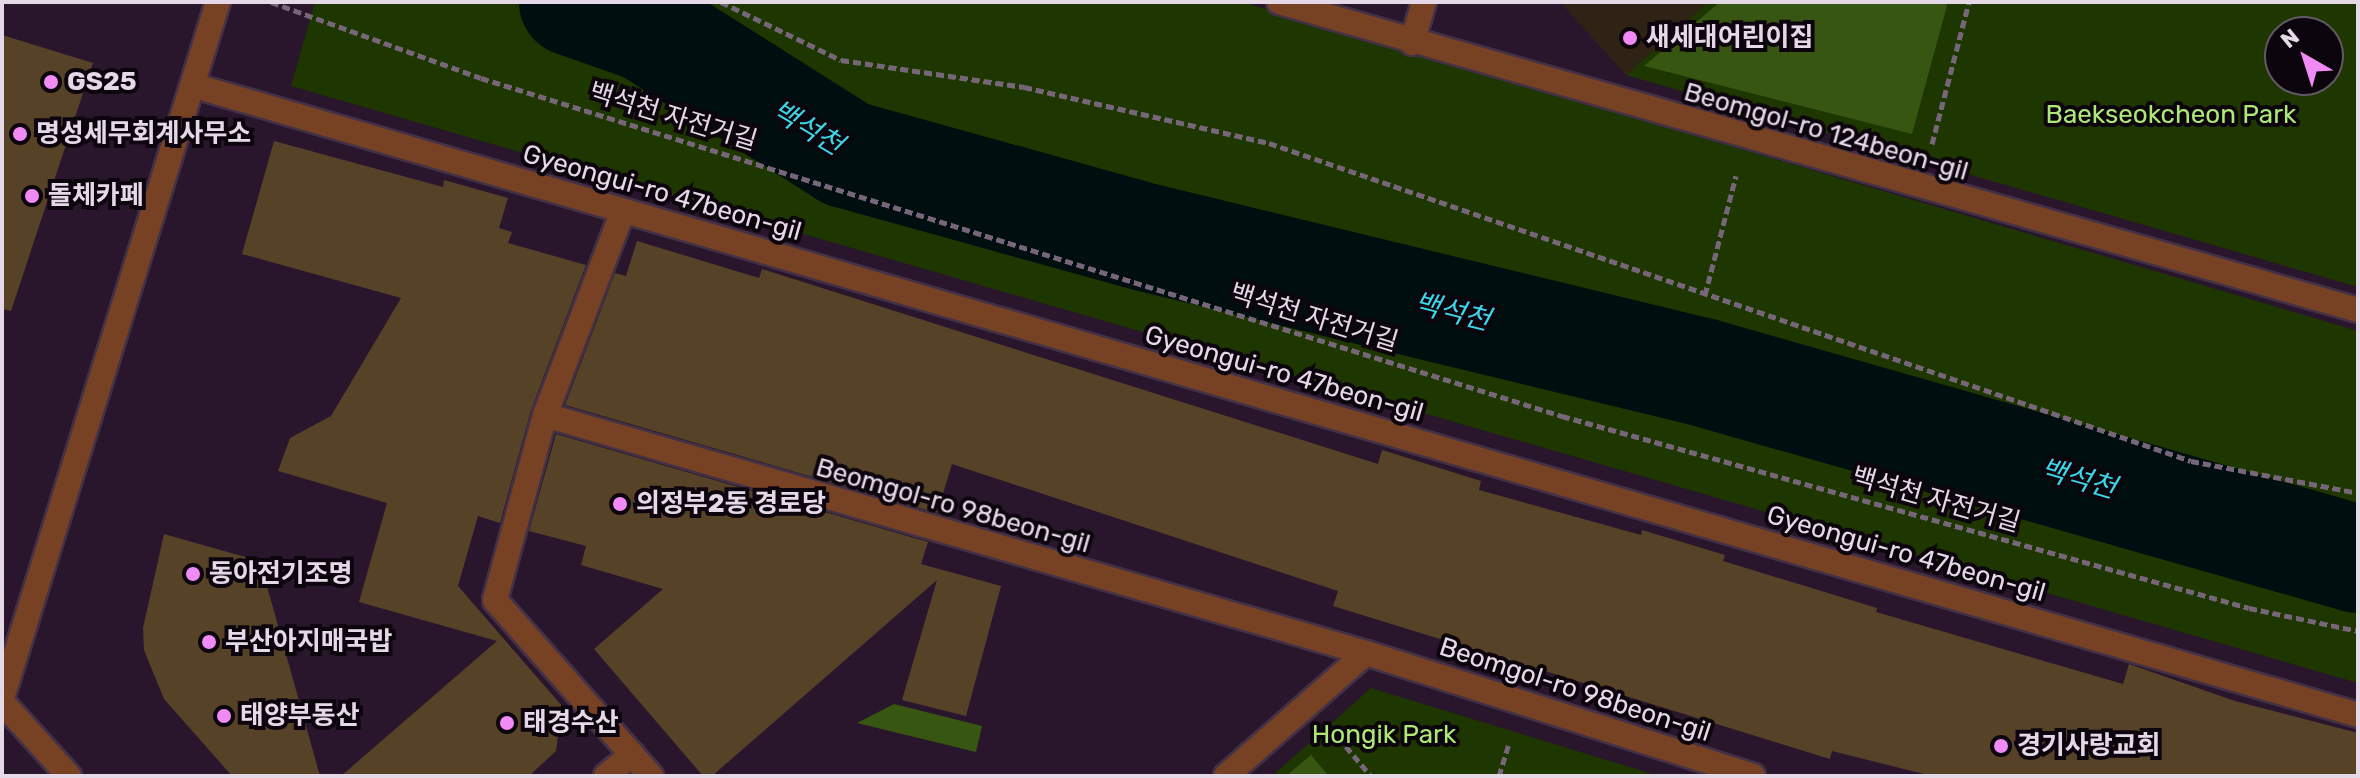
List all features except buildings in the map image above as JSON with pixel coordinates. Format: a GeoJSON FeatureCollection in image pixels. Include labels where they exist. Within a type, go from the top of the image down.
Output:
{"type":"FeatureCollection","features":[{"type":"Feature","properties":{"kind":"street"},"geometry":{"type":"LineString","coordinates":[[69,776],[2,700],[195,86],[218,2]]}},
{"type":"Feature","properties":{"kind":"street","name":"Beomgol-ro 124beon-gil"},"geometry":{"type":"LineString","coordinates":[[1279,2],[1412,43],[2358,310]]}},
{"type":"Feature","properties":{"kind":"street"},"geometry":{"type":"LineString","coordinates":[[1412,43],[1424,2]]}},
{"type":"Feature","properties":{"kind":"street","name":"Gyeongui-ro 47beon-gil"},"geometry":{"type":"LineString","coordinates":[[195,86],[2358,715]]}},
{"type":"Feature","properties":{"kind":"street"},"geometry":{"type":"LineString","coordinates":[[623,211],[545,415],[495,600],[651,776]]}},
{"type":"Feature","properties":{"kind":"street","name":"Beomgol-ro 98beon-gil"},"geometry":{"type":"LineString","coordinates":[[545,415],[1366,653],[1753,776]]}},
{"type":"Feature","properties":{"kind":"street"},"geometry":{"type":"LineString","coordinates":[[1226,776],[1366,653]]}},
{"type":"Feature","properties":{"kind":"street"},"geometry":{"type":"LineString","coordinates":[[606,776],[632,754]]}},
{"type":"Feature","properties":{"kind":"path","name":"백석천 자전거길"},"geometry":{"type":"LineString","coordinates":[[271,2],[496,82],[1562,416],[2249,608],[2358,631]]}},
{"type":"Feature","properties":{"kind":"path"},"geometry":{"type":"LineString","coordinates":[[721,2],[841,60],[1024,87],[1269,143],[2191,461],[2358,493]]}},
{"type":"Feature","properties":{"kind":"path"},"geometry":{"type":"LineString","coordinates":[[1920,188],[1969,2]]}},
{"type":"Feature","properties":{"kind":"path"},"geometry":{"type":"LineString","coordinates":[[1705,295],[1738,171]]}},
{"type":"Feature","properties":{"kind":"path"},"geometry":{"type":"LineString","coordinates":[[1309,703],[1371,776]]}},
{"type":"Feature","properties":{"kind":"shaded area","name":"새세대어린이집"},"geometry":{"type":"Polygon","coordinates":[[[1560,2],[1708,2],[1626,75],[1560,2]]]}},
{"type":"Feature","properties":{"kind":"green space"},"geometry":{"type":"Polygon","coordinates":[[[315,2],[1242,2],[2358,331],[2358,683],[291,86],[315,2]]]}},
{"type":"Feature","properties":{"kind":"green space","name":"Baekseokcheon Park"},"geometry":{"type":"Polygon","coordinates":[[[1708,2],[2358,2],[2358,287],[1626,75],[1708,2]]]}},
{"type":"Feature","properties":{"kind":"green space"},"geometry":{"type":"Polygon","coordinates":[[[1720,2],[1948,2],[1912,134],[1644,66],[1720,2]]]}},
{"type":"Feature","properties":{"kind":"green space","name":"Hongik Park"},"geometry":{"type":"Polygon","coordinates":[[[1371,688],[1659,776],[1272,776],[1371,688]]]}},
{"type":"Feature","properties":{"kind":"green space"},"geometry":{"type":"Polygon","coordinates":[[[894,704],[982,726],[976,752],[857,723],[894,704]]]}},
{"type":"Feature","properties":{"kind":"green space"},"geometry":{"type":"Polygon","coordinates":[[[1311,755],[1329,776],[1286,776],[1311,755]]]}},
{"type":"Feature","properties":{"kind":"waterway","name":"백석천"},"geometry":{"type":"LineString","coordinates":[[573,2],[647,28],[846,154],[1149,238],[1702,372],[2358,559]]}},
{"type":"Feature","properties":{"kind":"place","name":"새세대어린이집"},"geometry":{"type":"Point","coordinates":[1630,38]}},
{"type":"Feature","properties":{"kind":"place","name":"GS25"},"geometry":{"type":"Point","coordinates":[51,82]}},
{"type":"Feature","properties":{"kind":"place","name":"명성세무회계사무소"},"geometry":{"type":"Point","coordinates":[20,134]}},
{"type":"Feature","properties":{"kind":"place","name":"돌체카페"},"geometry":{"type":"Point","coordinates":[32,196]}},
{"type":"Feature","properties":{"kind":"place","name":"의정부2동 경로당"},"geometry":{"type":"Point","coordinates":[620,504]}},
{"type":"Feature","properties":{"kind":"place","name":"동아전기조명"},"geometry":{"type":"Point","coordinates":[193,574]}},
{"type":"Feature","properties":{"kind":"place","name":"부산아지매국밥"},"geometry":{"type":"Point","coordinates":[209,642]}},
{"type":"Feature","properties":{"kind":"place","name":"태양부동산"},"geometry":{"type":"Point","coordinates":[224,716]}},
{"type":"Feature","properties":{"kind":"place","name":"태경수산"},"geometry":{"type":"Point","coordinates":[507,723]}},
{"type":"Feature","properties":{"kind":"place","name":"경기사랑교회"},"geometry":{"type":"Point","coordinates":[2001,746]}}]}
